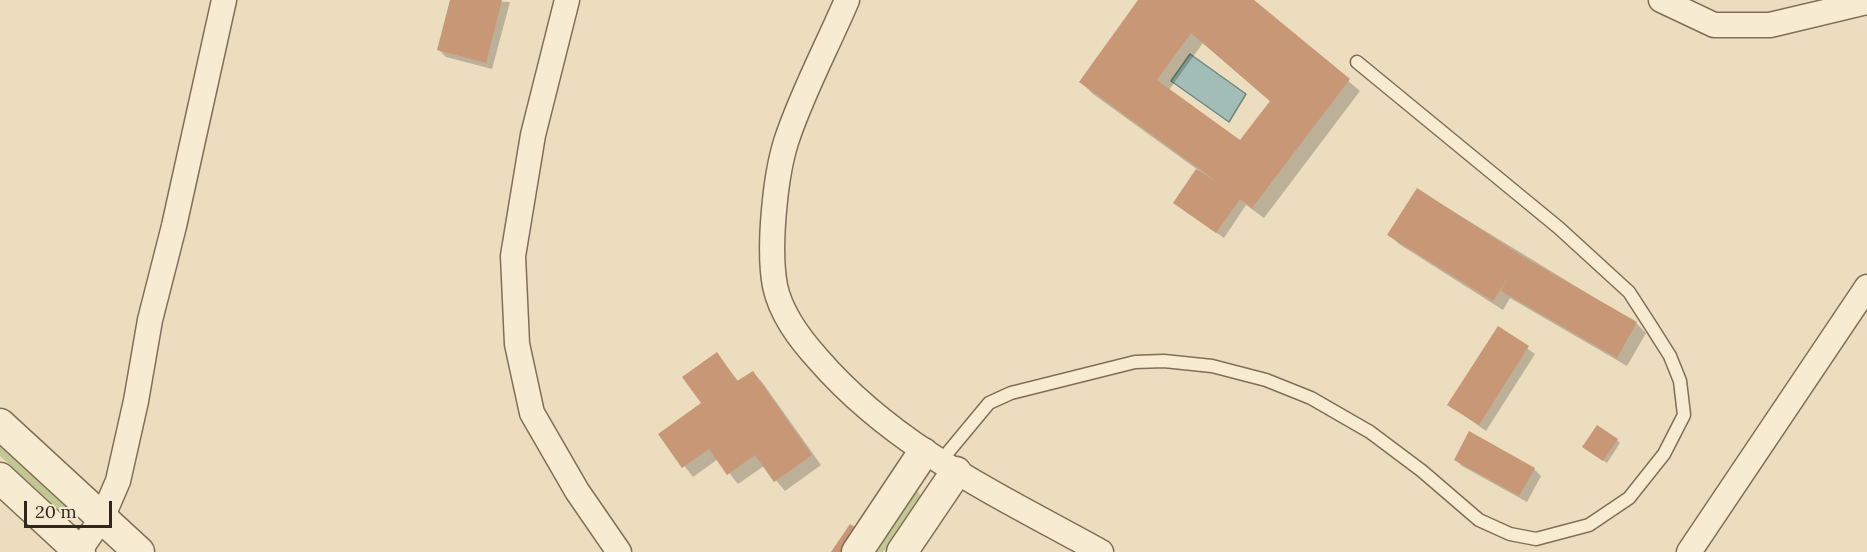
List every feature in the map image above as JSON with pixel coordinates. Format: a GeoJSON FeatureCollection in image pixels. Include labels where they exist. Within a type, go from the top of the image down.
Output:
{"type":"FeatureCollection","features":[{"type":"Feature","properties":{"kind":"street"},"geometry":{"type":"LineString","coordinates":[[0,478],[79,552],[102,518],[118,481],[136,401],[150,320],[174,226],[224,0]]}},
{"type":"Feature","properties":{"kind":"street"},"geometry":{"type":"LineString","coordinates":[[567,0],[533,135],[513,256],[517,344],[532,413],[577,491],[619,552]]}},
{"type":"Feature","properties":{"kind":"street"},"geometry":{"type":"LineString","coordinates":[[847,0],[786,143],[771,233],[775,287],[793,331],[841,386],[877,418],[940,462],[1101,552]]}},
{"type":"Feature","properties":{"kind":"street"},"geometry":{"type":"LineString","coordinates":[[1660,0],[1714,25],[1770,25],[1867,2]]}},
{"type":"Feature","properties":{"kind":"street"},"geometry":{"type":"LineString","coordinates":[[1689,552],[1867,287]]}},
{"type":"Feature","properties":{"kind":"street"},"geometry":{"type":"LineString","coordinates":[[0,424],[139,552]]}},
{"type":"Feature","properties":{"kind":"street"},"geometry":{"type":"LineString","coordinates":[[857,552],[940,462]]}},
{"type":"Feature","properties":{"kind":"street"},"geometry":{"type":"LineString","coordinates":[[902,552],[940,462]]}},
{"type":"Feature","properties":{"kind":"lane"},"geometry":{"type":"LineString","coordinates":[[940,462],[978,413],[989,403],[1011,393],[1135,362],[1164,361],[1212,366],[1266,381],[1311,398],[1370,432],[1422,471],[1479,520],[1510,534],[1536,539],[1588,525],[1629,498],[1664,454],[1684,415],[1680,381],[1652,326],[1629,292],[1559,228],[1357,62]]}},
{"type":"Feature","properties":{"kind":"green space"},"geometry":{"type":"Polygon","coordinates":[[[0,445],[75,514],[73,520],[70,520],[0,456],[0,445]]]}},
{"type":"Feature","properties":{"kind":"green space"},"geometry":{"type":"Polygon","coordinates":[[[917,490],[921,497],[883,552],[871,552],[912,491],[917,490]]]}},
{"type":"Feature","properties":{"kind":"water"},"geometry":{"type":"Polygon","coordinates":[[[1190,54],[1246,94],[1229,122],[1171,81],[1190,54]]]}},
{"type":"Feature","properties":{"kind":"building"},"geometry":{"type":"Polygon","coordinates":[[[450,0],[502,0],[486,63],[437,50],[450,0]]]}},
{"type":"Feature","properties":{"kind":"building"},"geometry":{"type":"Polygon","coordinates":[[[1138,0],[1254,0],[1350,79],[1252,208],[1240,199],[1216,233],[1173,203],[1196,169],[1220,184],[1079,82],[1138,0]],[[1191,33],[1157,80],[1240,140],[1270,101],[1191,33]]]}},
{"type":"Feature","properties":{"kind":"building"},"geometry":{"type":"Polygon","coordinates":[[[1417,188],[1522,256],[1637,322],[1617,358],[1501,291],[1507,279],[1493,301],[1387,235],[1417,188]]]}},
{"type":"Feature","properties":{"kind":"building"},"geometry":{"type":"Polygon","coordinates":[[[1498,326],[1529,346],[1479,425],[1447,405],[1498,326]]]}},
{"type":"Feature","properties":{"kind":"building"},"geometry":{"type":"Polygon","coordinates":[[[717,352],[737,381],[753,371],[812,455],[774,482],[755,455],[727,475],[709,449],[682,468],[658,434],[701,403],[682,377],[717,352]]]}},
{"type":"Feature","properties":{"kind":"building"},"geometry":{"type":"Polygon","coordinates":[[[1597,425],[1618,439],[1603,461],[1582,447],[1597,425]]]}},
{"type":"Feature","properties":{"kind":"building"},"geometry":{"type":"Polygon","coordinates":[[[1469,431],[1535,468],[1519,496],[1454,460],[1469,431]]]}},
{"type":"Feature","properties":{"kind":"building"},"geometry":{"type":"Polygon","coordinates":[[[850,524],[863,533],[850,552],[831,552],[850,524]]]}}]}
